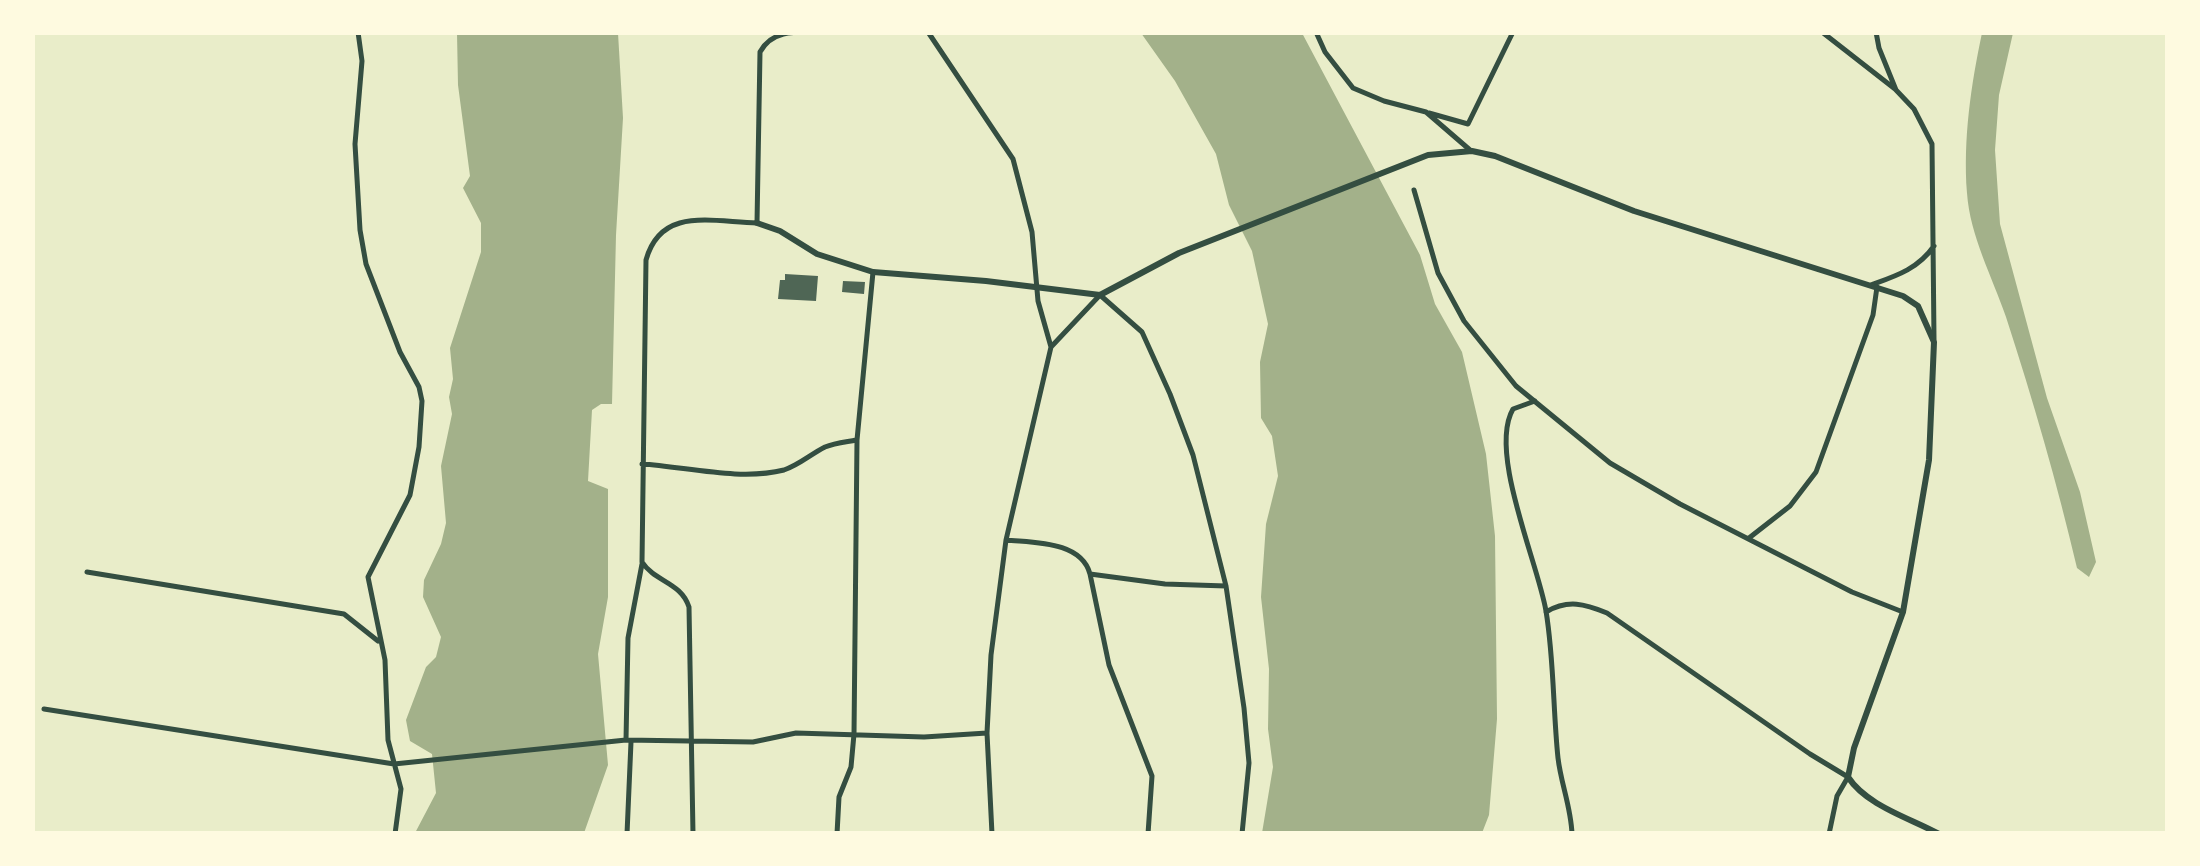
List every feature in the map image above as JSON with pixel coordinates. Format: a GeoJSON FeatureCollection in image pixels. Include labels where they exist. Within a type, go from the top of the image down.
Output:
{"type":"FeatureCollection","features":[{"type":"Feature","properties":{"kind":"street"},"geometry":{"type":"LineString","coordinates":[[358,32],[362,61],[355,144],[360,230],[366,264],[400,352],[419,387],[422,417],[410,495],[368,577],[386,677],[388,740],[401,789],[395,834]]}},
{"type":"Feature","properties":{"kind":"street"},"geometry":{"type":"LineString","coordinates":[[757,223],[760,52],[770,39],[782,33],[830,32]]}},
{"type":"Feature","properties":{"kind":"street"},"geometry":{"type":"LineString","coordinates":[[928,32],[1014,159],[1032,232],[1036,287],[1051,348],[1006,540],[991,655],[987,733],[992,834]]}},
{"type":"Feature","properties":{"kind":"street"},"geometry":{"type":"LineString","coordinates":[[1316,32],[1325,52],[1353,88],[1384,101],[1468,124],[1513,32]]}},
{"type":"Feature","properties":{"kind":"street"},"geometry":{"type":"LineString","coordinates":[[1822,32],[1896,90],[1914,109],[1932,144],[1936,244],[1929,460],[1917,541],[1902,612],[1854,748],[1848,777],[1837,796],[1828,834]]}},
{"type":"Feature","properties":{"kind":"street"},"geometry":{"type":"LineString","coordinates":[[1876,32],[1896,90]]}},
{"type":"Feature","properties":{"kind":"street"},"geometry":{"type":"LineString","coordinates":[[1426,112],[1472,151]]}},
{"type":"Feature","properties":{"kind":"street"},"geometry":{"type":"LineString","coordinates":[[627,834],[628,638],[642,562],[646,260],[650,246],[663,228],[673,223],[757,223],[780,231],[817,254],[873,272],[1100,295],[1178,253],[1428,155],[1472,151],[1495,156],[1687,228],[1874,286],[1918,306],[1934,342]]}},
{"type":"Feature","properties":{"kind":"street"},"geometry":{"type":"LineString","coordinates":[[1414,190],[1438,273],[1464,321],[1498,367],[1535,401],[1610,463],[1680,504],[1852,592],[1902,612]]}},
{"type":"Feature","properties":{"kind":"street"},"geometry":{"type":"LineString","coordinates":[[1874,286],[1925,260],[1936,244]]}},
{"type":"Feature","properties":{"kind":"street"},"geometry":{"type":"LineString","coordinates":[[837,834],[839,797],[850,767],[854,734],[857,440],[873,272]]}},
{"type":"Feature","properties":{"kind":"street"},"geometry":{"type":"LineString","coordinates":[[1748,538],[1790,506],[1816,472],[1873,314],[1874,286]]}},
{"type":"Feature","properties":{"kind":"street"},"geometry":{"type":"LineString","coordinates":[[1051,348],[1100,295]]}},
{"type":"Feature","properties":{"kind":"street"},"geometry":{"type":"LineString","coordinates":[[1100,295],[1142,332],[1192,455],[1226,586],[1249,763],[1242,834]]}},
{"type":"Feature","properties":{"kind":"street"},"geometry":{"type":"LineString","coordinates":[[1535,401],[1514,409],[1505,435],[1516,504],[1546,612],[1558,764],[1572,815],[1572,834]]}},
{"type":"Feature","properties":{"kind":"street"},"geometry":{"type":"LineString","coordinates":[[642,464],[700,468],[716,473],[772,472],[789,468],[822,448],[857,440]]}},
{"type":"Feature","properties":{"kind":"street"},"geometry":{"type":"LineString","coordinates":[[1006,540],[1068,550],[1081,556],[1090,574],[1109,664],[1152,776],[1148,834]]}},
{"type":"Feature","properties":{"kind":"street"},"geometry":{"type":"LineString","coordinates":[[642,562],[654,575],[679,588],[689,607],[693,834]]}},
{"type":"Feature","properties":{"kind":"street"},"geometry":{"type":"LineString","coordinates":[[87,572],[344,614],[380,643]]}},
{"type":"Feature","properties":{"kind":"street"},"geometry":{"type":"LineString","coordinates":[[1090,574],[1164,584],[1226,586]]}},
{"type":"Feature","properties":{"kind":"street"},"geometry":{"type":"LineString","coordinates":[[1546,612],[1572,603],[1587,604],[1607,613],[1848,777],[1872,799],[1940,834]]}},
{"type":"Feature","properties":{"kind":"street"},"geometry":{"type":"LineString","coordinates":[[44,709],[394,764],[629,741],[753,742],[796,732],[924,737],[987,733]]}},
{"type":"Feature","properties":{"kind":"shaded area"},"geometry":{"type":"Polygon","coordinates":[[[457,33],[618,33],[623,118],[612,404],[601,404],[592,410],[588,481],[608,489],[608,597],[598,654],[608,765],[584,833],[415,833],[436,793],[432,754],[410,741],[406,720],[426,667],[436,657],[441,637],[423,597],[424,580],[446,523],[441,466],[452,414],[450,348],[481,252],[481,223],[463,188],[470,176],[458,85],[457,33]]]}},
{"type":"Feature","properties":{"kind":"shaded area"},"geometry":{"type":"Polygon","coordinates":[[[1141,33],[1302,33],[1420,255],[1435,304],[1462,352],[1486,454],[1495,536],[1497,719],[1489,815],[1482,833],[1262,833],[1273,767],[1261,597],[1266,524],[1278,476],[1272,436],[1261,418],[1260,362],[1268,324],[1252,251],[1229,205],[1216,154],[1175,81],[1141,33]]]}},
{"type":"Feature","properties":{"kind":"shaded area"},"geometry":{"type":"Polygon","coordinates":[[[1982,33],[2013,33],[1999,95],[1995,150],[2000,224],[2047,398],[2080,492],[2096,562],[2089,577],[2077,568],[2026,379],[1969,209],[1967,132],[1982,33]]]}},
{"type":"Feature","properties":{"kind":"building"},"geometry":{"type":"Polygon","coordinates":[[[785,274],[818,276],[816,301],[778,299],[780,280],[785,280],[785,274]]]}},
{"type":"Feature","properties":{"kind":"building"},"geometry":{"type":"Polygon","coordinates":[[[843,281],[865,282],[864,294],[842,292],[843,281]]]}}]}
